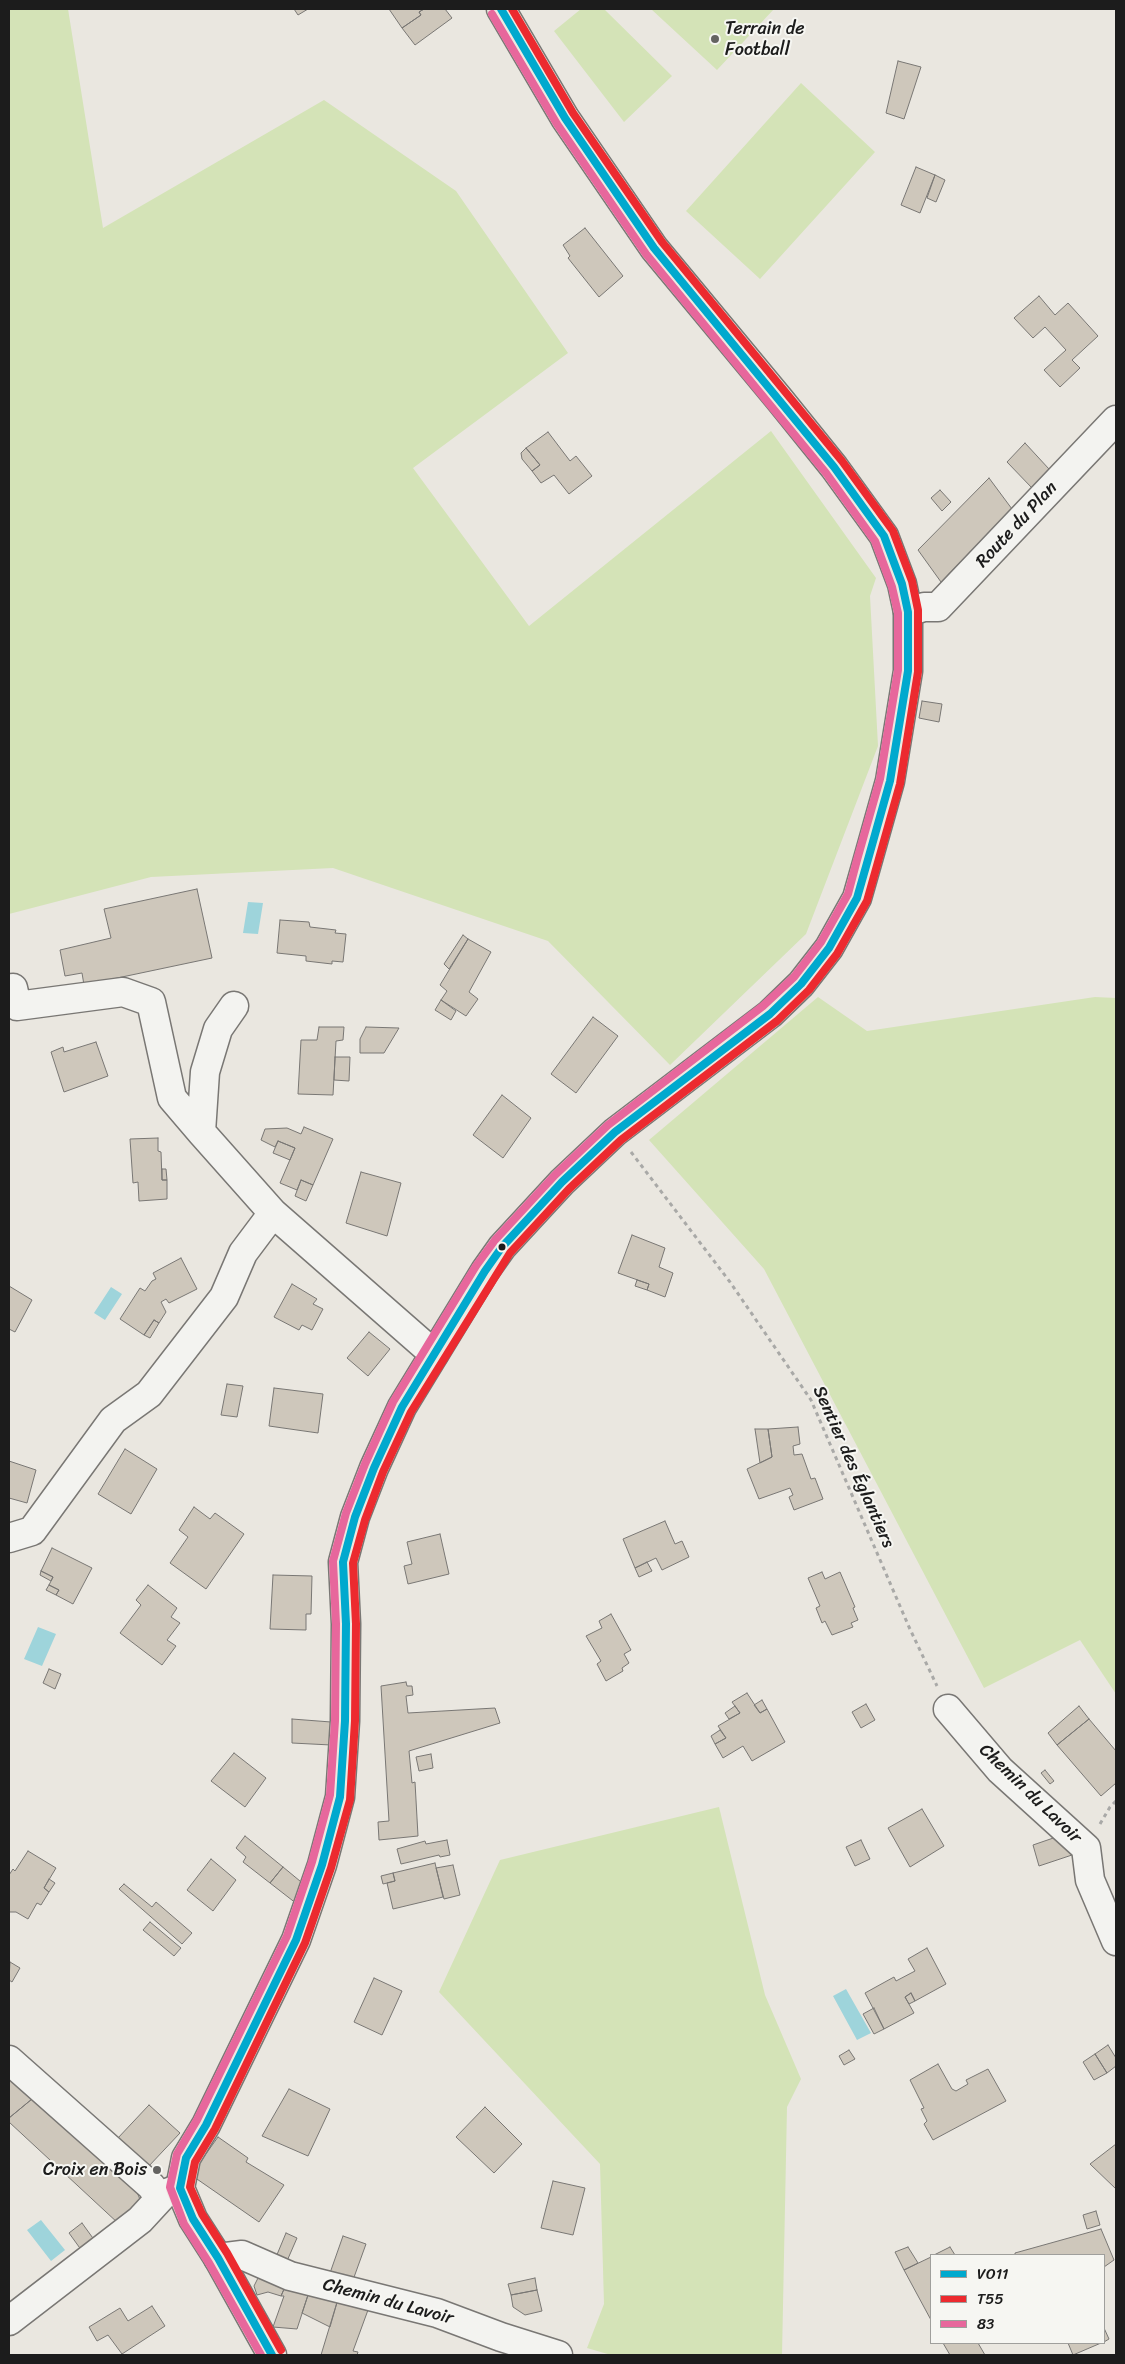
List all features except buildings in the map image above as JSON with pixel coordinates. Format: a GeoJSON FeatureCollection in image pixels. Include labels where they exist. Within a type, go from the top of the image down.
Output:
{"type":"FeatureCollection","features":[{"type":"Feature","properties":{"kind":"main road"},"geometry":{"type":"LineString","coordinates":[[272,2355],[218,2258],[193,2219],[170,2193],[186,2158],[206,2125],[296,1940],[322,1865],[340,1797],[345,1722],[346,1624],[343,1562],[355,1517],[374,1468],[402,1407],[502,1247],[562,1182],[615,1132],[770,1014],[801,984],[830,948],[856,898],[890,780],[908,671],[908,612],[902,584],[884,536],[834,467],[654,248],[565,118],[501,9]]}},
{"type":"Feature","properties":{"kind":"street","name":"Route du Plan"},"geometry":{"type":"LineString","coordinates":[[908,612],[924,607],[938,607],[1116,420]]}},
{"type":"Feature","properties":{"kind":"street"},"geometry":{"type":"LineString","coordinates":[[12,988],[17,1006],[123,992],[150,1002],[172,1098],[273,1213],[434,1354]]}},
{"type":"Feature","properties":{"kind":"street"},"geometry":{"type":"LineString","coordinates":[[201,1132],[205,1072],[218,1029],[234,1006]]}},
{"type":"Feature","properties":{"kind":"street"},"geometry":{"type":"LineString","coordinates":[[9,1538],[32,1531],[113,1420],[149,1394],[224,1297],[243,1253],[273,1213]]}},
{"type":"Feature","properties":{"kind":"street","name":"Chemin du Lavoir"},"geometry":{"type":"LineString","coordinates":[[948,1710],[1000,1770],[1086,1848],[1090,1880],[1116,1941]]}},
{"type":"Feature","properties":{"kind":"street"},"geometry":{"type":"LineString","coordinates":[[9,2060],[151,2186],[170,2193],[140,2220],[9,2321]]}},
{"type":"Feature","properties":{"kind":"street","name":"Chemin du Lavoir"},"geometry":{"type":"LineString","coordinates":[[218,2258],[242,2255],[290,2276],[437,2313],[500,2337],[558,2355]]}},
{"type":"Feature","properties":{"kind":"path","name":"Sentier des Églantiers"},"geometry":{"type":"LineString","coordinates":[[615,1132],[730,1282],[811,1400],[909,1626],[948,1710]]}},
{"type":"Feature","properties":{"kind":"green space"},"geometry":{"type":"Polygon","coordinates":[[[9,9],[68,9],[103,228],[324,100],[456,191],[568,353],[413,468],[529,626],[771,431],[876,578],[870,596],[878,746],[806,934],[670,1065],[548,941],[333,868],[151,877],[9,914],[9,9]]]}},
{"type":"Feature","properties":{"kind":"green space"},"geometry":{"type":"Polygon","coordinates":[[[581,9],[604,9],[672,76],[624,122],[554,31],[581,9]]]}},
{"type":"Feature","properties":{"kind":"green space","name":"Terrain de Football"},"geometry":{"type":"Polygon","coordinates":[[[651,9],[774,9],[717,70],[651,9]]]}},
{"type":"Feature","properties":{"kind":"green space"},"geometry":{"type":"Polygon","coordinates":[[[801,83],[875,152],[760,279],[686,211],[801,83]]]}},
{"type":"Feature","properties":{"kind":"green space"},"geometry":{"type":"Polygon","coordinates":[[[818,997],[867,1031],[1095,997],[1116,998],[1116,1694],[1080,1640],[984,1688],[764,1269],[649,1140],[818,997]]]}},
{"type":"Feature","properties":{"kind":"green space"},"geometry":{"type":"Polygon","coordinates":[[[719,1807],[765,1995],[801,2079],[787,2107],[782,2355],[611,2355],[587,2348],[604,2304],[600,2164],[439,1992],[500,1860],[719,1807]]]}},
{"type":"Feature","properties":{"kind":"water"},"geometry":{"type":"Polygon","coordinates":[[[248,902],[263,903],[258,934],[243,933],[248,902]]]}},
{"type":"Feature","properties":{"kind":"water"},"geometry":{"type":"Polygon","coordinates":[[[111,1287],[122,1294],[105,1320],[94,1313],[111,1287]]]}},
{"type":"Feature","properties":{"kind":"water"},"geometry":{"type":"Polygon","coordinates":[[[38,1627],[56,1634],[42,1666],[24,1659],[38,1627]]]}},
{"type":"Feature","properties":{"kind":"water"},"geometry":{"type":"Polygon","coordinates":[[[846,1989],[871,2033],[857,2040],[833,1996],[846,1989]]]}},
{"type":"Feature","properties":{"kind":"water"},"geometry":{"type":"Polygon","coordinates":[[[41,2220],[65,2250],[51,2261],[27,2230],[41,2220]]]}},
{"type":"Feature","properties":{"kind":"transit line","name":"VO11"},"geometry":{"type":"LineString","coordinates":[[272,2355],[218,2258],[193,2219],[180,2188],[186,2158],[206,2125],[296,1940],[322,1865],[340,1797],[345,1721],[346,1624],[343,1562],[355,1517],[374,1468],[402,1407],[485,1271],[502,1247],[562,1182],[615,1132],[770,1014],[801,984],[829,948],[857,898],[867,863],[890,781],[908,671],[908,612],[902,584],[884,536],[834,467],[654,248],[565,118],[501,9]]}},
{"type":"Feature","properties":{"kind":"transit line","name":"T55"},"geometry":{"type":"LineString","coordinates":[[281,2350],[227,2253],[202,2214],[190,2187],[195,2162],[215,2129],[305,1943],[331,1868],[350,1800],[355,1721],[356,1624],[353,1563],[365,1520],[383,1472],[411,1412],[510,1253],[569,1189],[621,1140],[777,1021],[809,990],[837,954],[867,901],[900,784],[918,672],[918,610],[912,581],[893,531],[842,461],[662,242],[573,113],[512,9]]}},
{"type":"Feature","properties":{"kind":"transit line","name":"83"},"geometry":{"type":"LineString","coordinates":[[261,2355],[209,2263],[184,2224],[170,2187],[177,2154],[197,2120],[287,1936],[312,1862],[330,1795],[335,1721],[336,1624],[333,1561],[346,1513],[365,1464],[393,1402],[476,1266],[495,1240],[555,1175],[608,1125],[763,1006],[794,977],[821,942],[848,894],[880,779],[898,670],[898,613],[892,587],[875,541],[826,473],[646,254],[557,124],[492,14]]}},
{"type":"Feature","properties":{"kind":"place","name":"Terrain de Football"},"geometry":{"type":"Point","coordinates":[715,39]}},
{"type":"Feature","properties":{"kind":"place","name":"Croix en Bois"},"geometry":{"type":"Point","coordinates":[157,2170]}}]}
